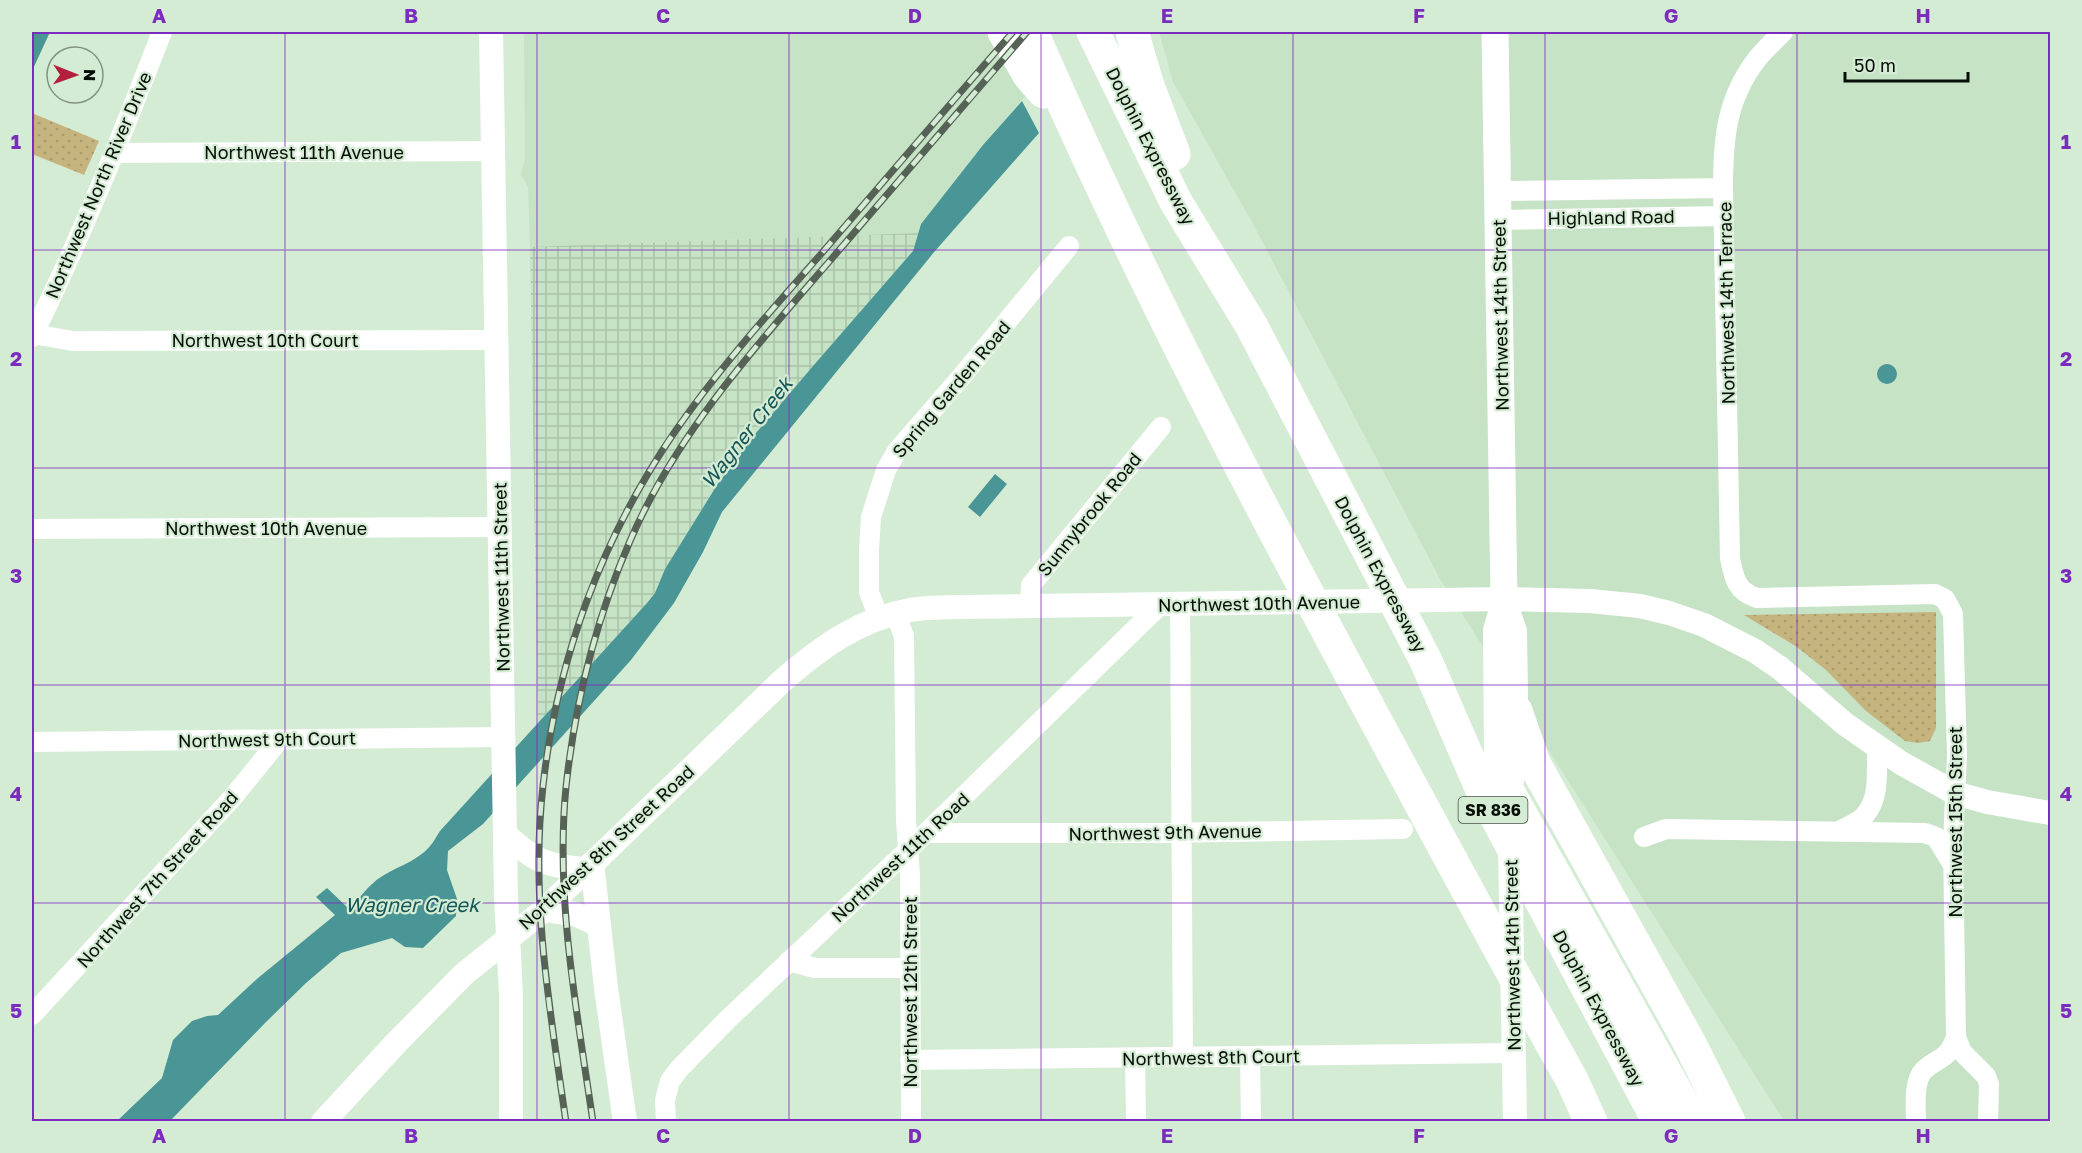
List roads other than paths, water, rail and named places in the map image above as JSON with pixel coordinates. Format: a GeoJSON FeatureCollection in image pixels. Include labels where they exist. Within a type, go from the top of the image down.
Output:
{"type":"FeatureCollection","features":[{"type":"Feature","properties":{"kind":"highway"},"geometry":{"type":"LineString","coordinates":[[1004,32],[1029,75],[1074,128]]}},
{"type":"Feature","properties":{"kind":"highway"},"geometry":{"type":"LineString","coordinates":[[1032,32],[1074,128],[1216,421],[1288,559],[1572,1080],[1591,1122]]}},
{"type":"Feature","properties":{"kind":"highway","name":"Dolphin Expressway"},"geometry":{"type":"LineString","coordinates":[[1093,32],[1176,202],[1251,325],[1426,661],[1482,790],[1659,1122]]}},
{"type":"Feature","properties":{"kind":"highway"},"geometry":{"type":"LineString","coordinates":[[1132,32],[1167,139],[1251,325]]}},
{"type":"Feature","properties":{"kind":"highway"},"geometry":{"type":"LineString","coordinates":[[1426,661],[1500,776],[1693,1122]]}},
{"type":"Feature","properties":{"kind":"highway"},"geometry":{"type":"LineString","coordinates":[[1516,711],[1534,763],[1689,1042],[1729,1122]]}},
{"type":"Feature","properties":{"kind":"main road","name":"Northwest 14th Street"},"geometry":{"type":"LineString","coordinates":[[1495,32],[1504,599]]}},
{"type":"Feature","properties":{"kind":"street","name":"Northwest North River Drive"},"geometry":{"type":"LineString","coordinates":[[32,336],[60,281],[115,153],[162,32]]}},
{"type":"Feature","properties":{"kind":"street","name":"Northwest 11th Street"},"geometry":{"type":"LineString","coordinates":[[491,32],[504,809],[512,1015],[511,1122]]}},
{"type":"Feature","properties":{"kind":"street","name":"Northwest 14th Terrace"},"geometry":{"type":"LineString","coordinates":[[1784,32],[1757,59],[1737,94],[1725,135],[1723,188],[1730,558],[1735,579],[1741,591],[1757,598],[1935,594],[1945,599],[1950,608]]}},
{"type":"Feature","properties":{"kind":"street","name":"Northwest 11th Avenue"},"geometry":{"type":"LineString","coordinates":[[115,153],[493,151]]}},
{"type":"Feature","properties":{"kind":"street","name":"Highland Road"},"geometry":{"type":"LineString","coordinates":[[1498,191],[1723,188]]}},
{"type":"Feature","properties":{"kind":"street","name":"Highland Road"},"geometry":{"type":"LineString","coordinates":[[1499,220],[1724,216]]}},
{"type":"Feature","properties":{"kind":"street","name":"Spring Garden Road"},"geometry":{"type":"LineString","coordinates":[[887,616],[869,592],[871,517],[886,470],[897,451],[969,368],[1069,246]]}},
{"type":"Feature","properties":{"kind":"street","name":"Northwest 10th Court"},"geometry":{"type":"LineString","coordinates":[[32,336],[73,341],[497,339]]}},
{"type":"Feature","properties":{"kind":"street","name":"Sunnybrook Road"},"geometry":{"type":"LineString","coordinates":[[1030,606],[1031,585],[1161,427]]}},
{"type":"Feature","properties":{"kind":"street","name":"Northwest 10th Avenue"},"geometry":{"type":"LineString","coordinates":[[32,529],[500,527]]}},
{"type":"Feature","properties":{"kind":"street","name":"Northwest 10th Avenue"},"geometry":{"type":"LineString","coordinates":[[887,616],[912,610],[938,608],[1504,599],[1590,601],[1640,606],[1669,613],[1704,626],[1755,651],[1780,668],[1845,724],[1877,746]]}},
{"type":"Feature","properties":{"kind":"street","name":"Northwest 14th Street"},"geometry":{"type":"LineString","coordinates":[[1504,599],[1515,631],[1517,760],[1510,789],[1515,1122]]}},
{"type":"Feature","properties":{"kind":"street","name":"Northwest 14th Street"},"geometry":{"type":"LineString","coordinates":[[1504,599],[1495,630],[1496,759],[1510,789]]}},
{"type":"Feature","properties":{"kind":"street"},"geometry":{"type":"LineString","coordinates":[[1170,605],[1183,832],[1183,1057]]}},
{"type":"Feature","properties":{"kind":"street","name":"Northwest 11th Road"},"geometry":{"type":"LineString","coordinates":[[666,1122],[665,1100],[670,1081],[728,1019],[1170,605]]}},
{"type":"Feature","properties":{"kind":"street","name":"Northwest 15th Street"},"geometry":{"type":"LineString","coordinates":[[1950,608],[1954,621],[1957,756],[1954,865],[1956,1037]]}},
{"type":"Feature","properties":{"kind":"street","name":"Northwest 12th Street"},"geometry":{"type":"LineString","coordinates":[[887,616],[904,636],[907,851],[910,875],[911,1122]]}},
{"type":"Feature","properties":{"kind":"street","name":"Northwest 8th Street Road"},"geometry":{"type":"LineString","coordinates":[[323,1122],[396,1042],[464,974],[544,909],[782,681],[838,638],[887,616]]}},
{"type":"Feature","properties":{"kind":"street","name":"Northwest 9th Court"},"geometry":{"type":"LineString","coordinates":[[32,742],[280,739],[503,744]]}},
{"type":"Feature","properties":{"kind":"street","name":"Northwest 7th Street Road"},"geometry":{"type":"LineString","coordinates":[[35,1009],[233,797],[280,739]]}},
{"type":"Feature","properties":{"kind":"street"},"geometry":{"type":"LineString","coordinates":[[1877,746],[1901,763],[1955,794],[1995,804],[2050,813]]}},
{"type":"Feature","properties":{"kind":"street"},"geometry":{"type":"LineString","coordinates":[[1841,830],[1865,815],[1873,803],[1877,746]]}},
{"type":"Feature","properties":{"kind":"street","name":"Northwest 9th Avenue"},"geometry":{"type":"LineString","coordinates":[[926,833],[1403,829]]}},
{"type":"Feature","properties":{"kind":"street"},"geometry":{"type":"LineString","coordinates":[[1644,837],[1666,829],[1925,833],[1936,837],[1954,865]]}},
{"type":"Feature","properties":{"kind":"street"},"geometry":{"type":"LineString","coordinates":[[505,834],[520,849],[543,862],[560,867],[589,866],[626,1122]]}},
{"type":"Feature","properties":{"kind":"street"},"geometry":{"type":"LineString","coordinates":[[544,909],[575,914],[599,925]]}},
{"type":"Feature","properties":{"kind":"street"},"geometry":{"type":"LineString","coordinates":[[789,962],[815,968],[909,968]]}},
{"type":"Feature","properties":{"kind":"street"},"geometry":{"type":"LineString","coordinates":[[1916,1122],[1920,1076],[1924,1070],[1951,1051],[1956,1037]]}},
{"type":"Feature","properties":{"kind":"street"},"geometry":{"type":"LineString","coordinates":[[1956,1037],[1962,1052],[1986,1076],[1989,1084],[1988,1122]]}},
{"type":"Feature","properties":{"kind":"street","name":"Northwest 8th Court"},"geometry":{"type":"LineString","coordinates":[[910,1060],[1513,1053]]}},
{"type":"Feature","properties":{"kind":"street"},"geometry":{"type":"LineString","coordinates":[[1250,1057],[1251,1122]]}},
{"type":"Feature","properties":{"kind":"street"},"geometry":{"type":"LineString","coordinates":[[1135,1058],[1136,1122]]}},
{"type":"Feature","properties":{"kind":"water"},"geometry":{"type":"Polygon","coordinates":[[[32,32],[50,32],[32,71],[32,32]]]}},
{"type":"Feature","properties":{"kind":"water","name":"Wagner Creek"},"geometry":{"type":"Polygon","coordinates":[[[1022,101],[1039,133],[935,251],[722,512],[703,552],[674,603],[631,660],[483,824],[448,851],[447,870],[457,899],[456,916],[423,948],[405,947],[392,938],[341,953],[266,1022],[170,1121],[116,1122],[162,1078],[173,1040],[192,1021],[218,1015],[258,978],[335,915],[316,897],[327,888],[347,907],[377,880],[426,851],[440,831],[647,603],[655,593],[665,569],[717,485],[756,433],[913,251],[921,224],[983,145],[1022,101]]]}},
{"type":"Feature","properties":{"kind":"water"},"geometry":{"type":"Polygon","coordinates":[[[1887,364],[1894,367],[1897,374],[1894,381],[1887,384],[1880,381],[1877,374],[1880,367],[1887,364]]]}},
{"type":"Feature","properties":{"kind":"water"},"geometry":{"type":"Polygon","coordinates":[[[995,474],[1007,484],[980,517],[968,507],[995,474]]]}},
{"type":"Feature","properties":{"kind":"railway"},"geometry":{"type":"LineString","coordinates":[[566,1122],[548,996],[540,912],[540,828],[543,786],[559,692],[587,601],[605,557],[648,473],[708,386],[1013,32]]}},
{"type":"Feature","properties":{"kind":"railway"},"geometry":{"type":"LineString","coordinates":[[593,1122],[569,955],[565,913],[563,829],[570,756],[581,693],[597,631],[618,571],[648,502],[693,429],[718,394],[1027,32]]}}]}
